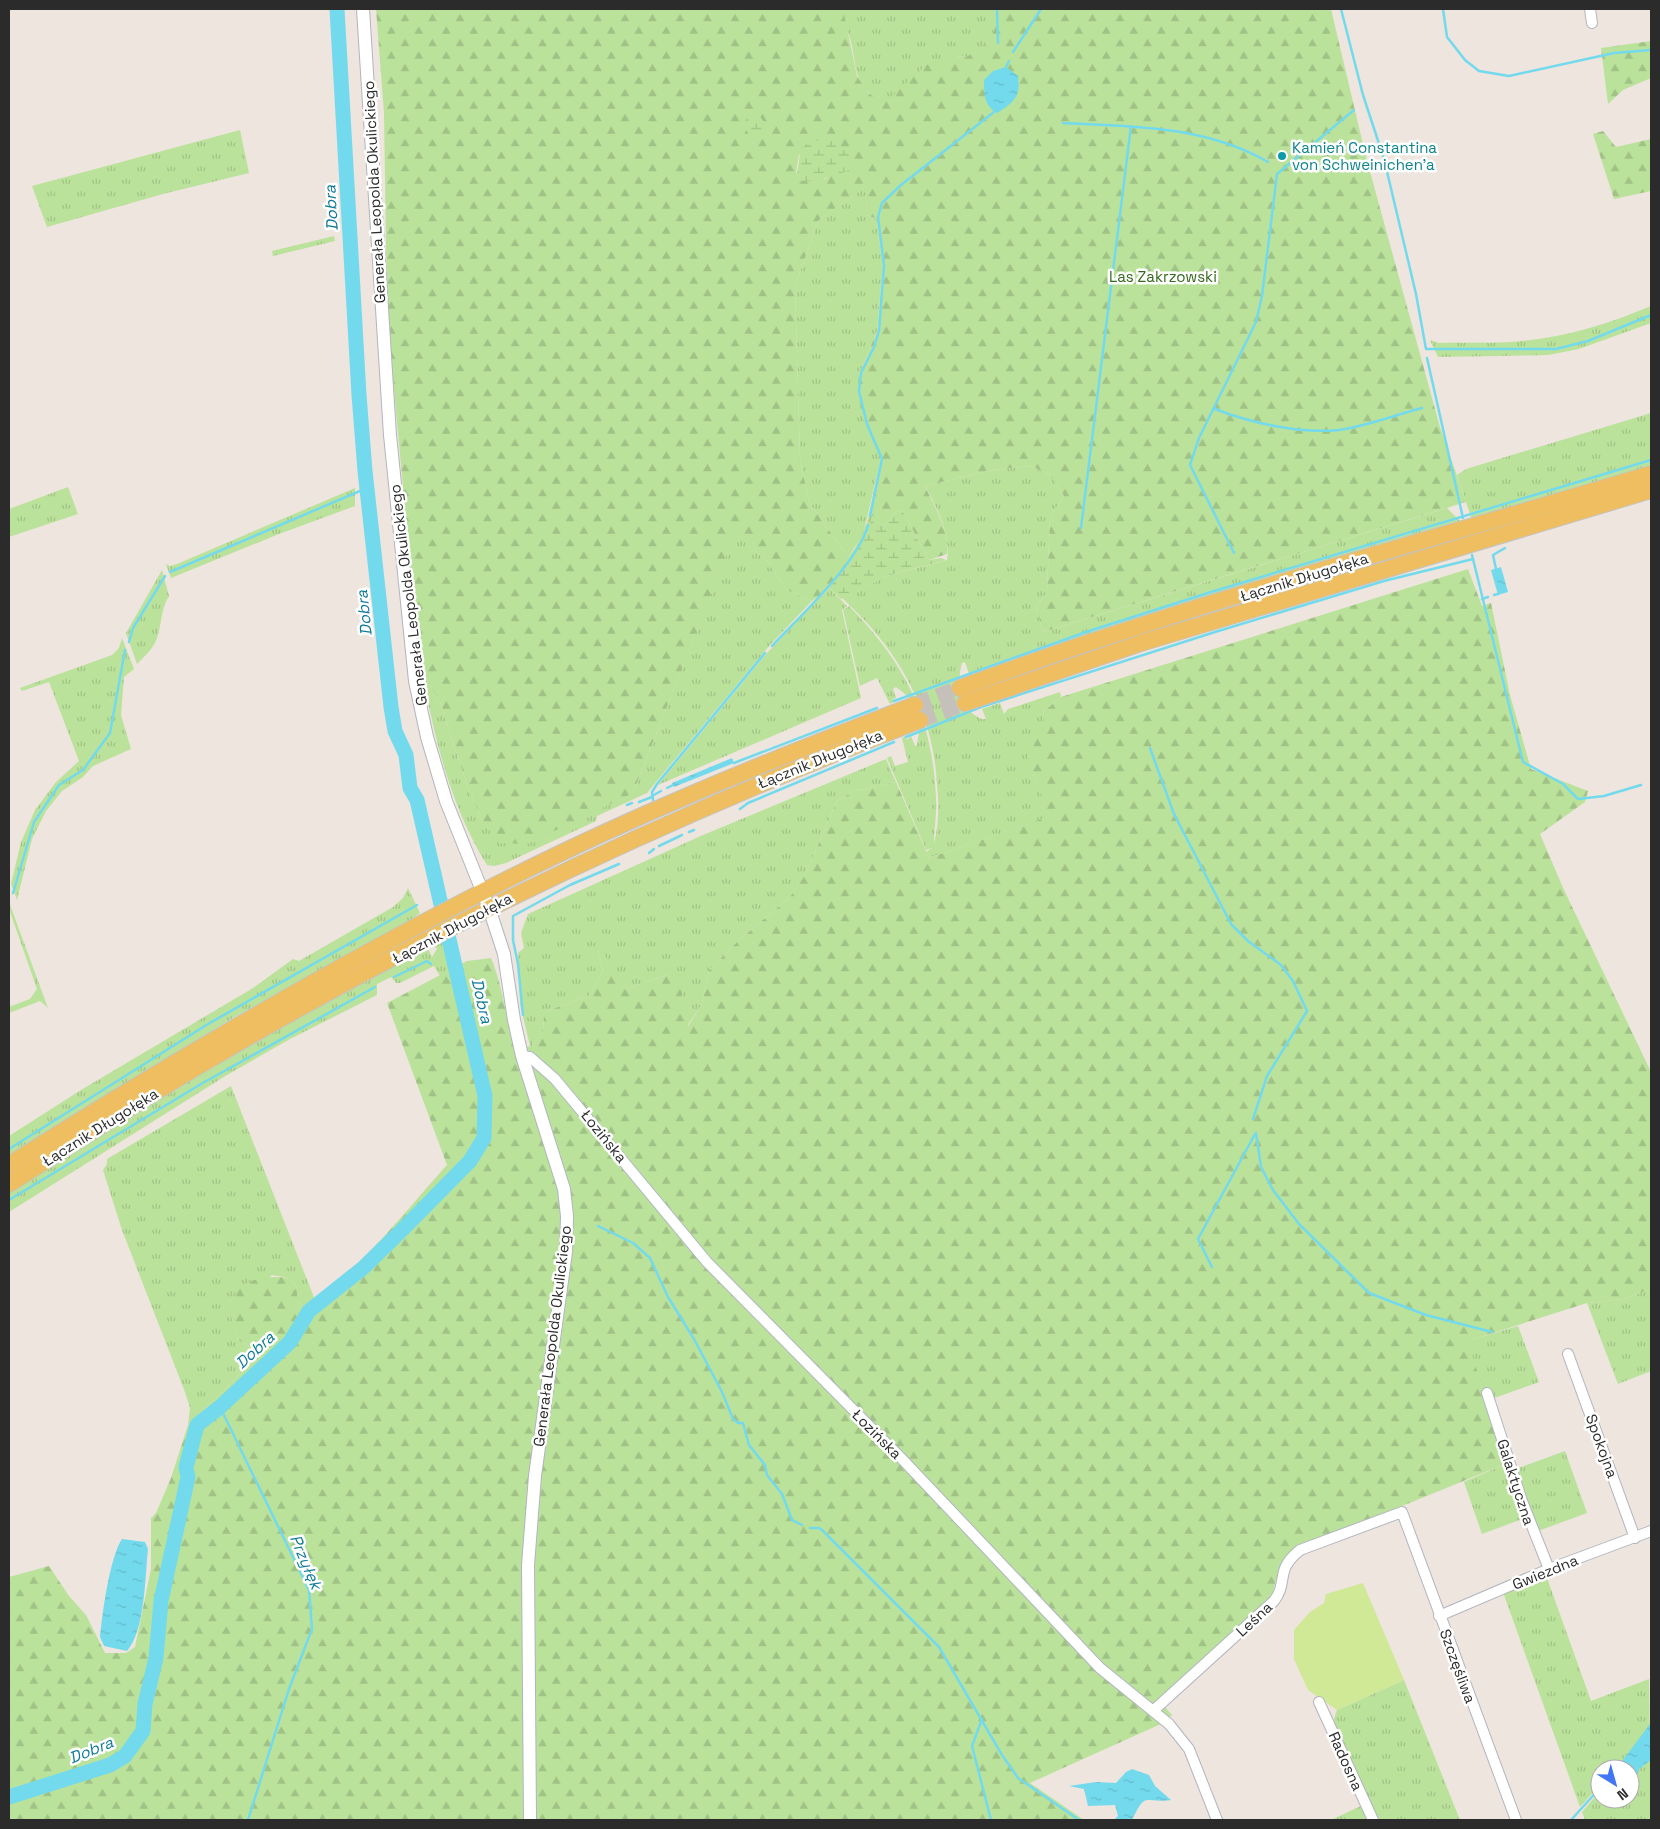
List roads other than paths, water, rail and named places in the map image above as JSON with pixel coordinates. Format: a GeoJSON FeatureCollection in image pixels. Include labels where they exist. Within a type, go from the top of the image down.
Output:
{"type":"FeatureCollection","features":[{"type":"Feature","properties":{"kind":"main road","name":"Łącznik Długołęka"},"geometry":{"type":"LineString","coordinates":[[1651,474],[1197,609],[1048,657],[963,695],[1651,490]]}},
{"type":"Feature","properties":{"kind":"main road","name":"Łącznik Długołęka"},"geometry":{"type":"LineString","coordinates":[[9,1165],[226,1031],[482,892],[655,810],[917,712],[799,767],[688,814],[489,908],[217,1054],[9,1184]]}},
{"type":"Feature","properties":{"kind":"street","name":"Generała Leopolda Okulickiego"},"geometry":{"type":"LineString","coordinates":[[363,9],[390,436],[414,672],[436,770],[456,830],[489,908],[504,954],[514,1020],[522,1056],[564,1189],[567,1231],[535,1476],[528,1565],[530,1820]]}},
{"type":"Feature","properties":{"kind":"street"},"geometry":{"type":"LineString","coordinates":[[1590,9],[1592,23]]}},
{"type":"Feature","properties":{"kind":"street","name":"Łozińska"},"geometry":{"type":"LineString","coordinates":[[522,1056],[535,1061],[561,1085],[707,1262],[902,1459],[1100,1668],[1169,1724],[1189,1749],[1217,1820]]}},
{"type":"Feature","properties":{"kind":"street","name":"Spokojna"},"geometry":{"type":"LineString","coordinates":[[1568,1354],[1635,1538]]}},
{"type":"Feature","properties":{"kind":"street","name":"Galaktyczna"},"geometry":{"type":"LineString","coordinates":[[1487,1393],[1522,1502],[1549,1569]]}},
{"type":"Feature","properties":{"kind":"street","name":"Leśna"},"geometry":{"type":"LineString","coordinates":[[1154,1710],[1274,1600],[1280,1593],[1282,1571],[1289,1559],[1300,1550],[1402,1512]]}},
{"type":"Feature","properties":{"kind":"street","name":"Szczęśliwa"},"geometry":{"type":"LineString","coordinates":[[1402,1512],[1516,1820]]}},
{"type":"Feature","properties":{"kind":"street","name":"Gwiezdna"},"geometry":{"type":"LineString","coordinates":[[1439,1616],[1549,1569],[1651,1531]]}},
{"type":"Feature","properties":{"kind":"street","name":"Radosna"},"geometry":{"type":"LineString","coordinates":[[1319,1702],[1373,1820]]}},
{"type":"Feature","properties":{"kind":"water"},"geometry":{"type":"Polygon","coordinates":[[[1006,67],[1018,76],[1018,89],[1012,102],[997,113],[987,103],[984,80],[993,71],[1006,67]]]}},
{"type":"Feature","properties":{"kind":"water"},"geometry":{"type":"Polygon","coordinates":[[[1501,567],[1508,592],[1498,595],[1491,570],[1501,567]]]}},
{"type":"Feature","properties":{"kind":"water"},"geometry":{"type":"Polygon","coordinates":[[[732,758],[734,763],[674,787],[672,783],[732,758]]]}},
{"type":"Feature","properties":{"kind":"water"},"geometry":{"type":"Polygon","coordinates":[[[122,1539],[145,1542],[148,1549],[141,1617],[133,1642],[127,1651],[104,1646],[100,1637],[110,1572],[122,1539]]]}},
{"type":"Feature","properties":{"kind":"water"},"geometry":{"type":"Polygon","coordinates":[[[1650,1724],[1651,1760],[1640,1768],[1640,1759],[1624,1759],[1650,1724]]]}},
{"type":"Feature","properties":{"kind":"water"},"geometry":{"type":"Polygon","coordinates":[[[1132,1769],[1149,1775],[1155,1786],[1171,1800],[1147,1800],[1140,1805],[1132,1820],[1114,1820],[1118,1816],[1115,1805],[1088,1806],[1084,1789],[1069,1786],[1096,1782],[1116,1783],[1126,1772],[1132,1769]]]}},
{"type":"Feature","properties":{"kind":"waterway","name":"Dobra"},"geometry":{"type":"LineString","coordinates":[[9,1797],[110,1765],[125,1756],[143,1731],[145,1704],[156,1658],[161,1601],[188,1477],[186,1467],[197,1425],[220,1407],[290,1342],[309,1311],[363,1268],[403,1229],[470,1161],[484,1138],[485,1096],[417,800],[410,788],[406,755],[395,731],[391,707],[365,471],[359,395],[337,9]]}},
{"type":"Feature","properties":{"kind":"waterway"},"geometry":{"type":"LineString","coordinates":[[997,9],[998,43]]}},
{"type":"Feature","properties":{"kind":"waterway"},"geometry":{"type":"LineString","coordinates":[[1013,52],[1041,9]]}},
{"type":"Feature","properties":{"kind":"waterway"},"geometry":{"type":"LineString","coordinates":[[1341,9],[1363,95],[1384,159],[1416,294],[1426,349],[1556,349],[1588,341],[1651,315]]}},
{"type":"Feature","properties":{"kind":"waterway"},"geometry":{"type":"LineString","coordinates":[[1443,9],[1447,37],[1465,60],[1479,71],[1509,76],[1614,53],[1651,50]]}},
{"type":"Feature","properties":{"kind":"waterway"},"geometry":{"type":"LineString","coordinates":[[1006,67],[1009,61]]}},
{"type":"Feature","properties":{"kind":"waterway"},"geometry":{"type":"LineString","coordinates":[[1234,553],[1190,465],[1199,438],[1256,322],[1262,296],[1277,174],[1354,110]]}},
{"type":"Feature","properties":{"kind":"waterway"},"geometry":{"type":"LineString","coordinates":[[870,516],[882,459],[867,424],[859,391],[861,373],[874,347],[879,331],[884,265],[878,217],[882,203],[901,185],[994,112]]}},
{"type":"Feature","properties":{"kind":"waterway"},"geometry":{"type":"LineString","coordinates":[[1063,123],[1116,125],[1168,130],[1219,141],[1244,150],[1268,162]]}},
{"type":"Feature","properties":{"kind":"waterway"},"geometry":{"type":"LineString","coordinates":[[1081,528],[1131,126]]}},
{"type":"Feature","properties":{"kind":"waterway"},"geometry":{"type":"LineString","coordinates":[[1427,358],[1463,518]]}},
{"type":"Feature","properties":{"kind":"waterway"},"geometry":{"type":"LineString","coordinates":[[1215,409],[1260,423],[1292,429],[1324,431],[1360,426],[1422,408]]}},
{"type":"Feature","properties":{"kind":"waterway"},"geometry":{"type":"LineString","coordinates":[[894,701],[1086,632],[1211,592],[1651,460]]}},
{"type":"Feature","properties":{"kind":"waterway"},"geometry":{"type":"LineString","coordinates":[[170,572],[367,488]]}},
{"type":"Feature","properties":{"kind":"waterway"},"geometry":{"type":"LineString","coordinates":[[772,646],[841,572],[853,556],[868,525]]}},
{"type":"Feature","properties":{"kind":"waterway"},"geometry":{"type":"LineString","coordinates":[[1496,569],[1493,555],[1505,548]]}},
{"type":"Feature","properties":{"kind":"waterway"},"geometry":{"type":"LineString","coordinates":[[1472,555],[1523,762],[1563,784],[1578,799],[1604,796],[1641,785]]}},
{"type":"Feature","properties":{"kind":"waterway"},"geometry":{"type":"LineString","coordinates":[[906,737],[981,707],[1215,632],[1384,581],[1473,559]]}},
{"type":"Feature","properties":{"kind":"waterway"},"geometry":{"type":"LineString","coordinates":[[129,642],[133,628],[165,576]]}},
{"type":"Feature","properties":{"kind":"waterway"},"geometry":{"type":"LineString","coordinates":[[1494,595],[1498,594]]}},
{"type":"Feature","properties":{"kind":"waterway"},"geometry":{"type":"LineString","coordinates":[[1482,599],[1488,597]]}},
{"type":"Feature","properties":{"kind":"waterway"},"geometry":{"type":"LineString","coordinates":[[13,893],[34,822],[59,785],[83,770],[110,733],[125,650]]}},
{"type":"Feature","properties":{"kind":"waterway"},"geometry":{"type":"LineString","coordinates":[[653,800],[652,792],[657,784],[765,653]]}},
{"type":"Feature","properties":{"kind":"waterway"},"geometry":{"type":"LineString","coordinates":[[734,763],[877,708]]}},
{"type":"Feature","properties":{"kind":"waterway"},"geometry":{"type":"LineString","coordinates":[[740,809],[748,803],[894,742]]}},
{"type":"Feature","properties":{"kind":"waterway"},"geometry":{"type":"LineString","coordinates":[[1150,748],[1174,814],[1231,924],[1248,941],[1281,965],[1293,981],[1307,1011],[1267,1076],[1253,1119]]}},
{"type":"Feature","properties":{"kind":"waterway"},"geometry":{"type":"LineString","coordinates":[[667,788],[673,785]]}},
{"type":"Feature","properties":{"kind":"waterway"},"geometry":{"type":"LineString","coordinates":[[652,796],[661,791]]}},
{"type":"Feature","properties":{"kind":"waterway"},"geometry":{"type":"LineString","coordinates":[[639,802],[652,797]]}},
{"type":"Feature","properties":{"kind":"waterway"},"geometry":{"type":"LineString","coordinates":[[627,805],[632,803]]}},
{"type":"Feature","properties":{"kind":"waterway"},"geometry":{"type":"LineString","coordinates":[[689,832],[694,830]]}},
{"type":"Feature","properties":{"kind":"waterway"},"geometry":{"type":"LineString","coordinates":[[659,846],[682,835]]}},
{"type":"Feature","properties":{"kind":"waterway"},"geometry":{"type":"LineString","coordinates":[[649,853],[654,849]]}},
{"type":"Feature","properties":{"kind":"waterway"},"geometry":{"type":"LineString","coordinates":[[523,1015],[518,964],[513,940],[513,916],[570,885],[619,864]]}},
{"type":"Feature","properties":{"kind":"waterway"},"geometry":{"type":"LineString","coordinates":[[9,1149],[208,1024],[417,905]]}},
{"type":"Feature","properties":{"kind":"waterway"},"geometry":{"type":"LineString","coordinates":[[394,977],[427,961],[431,964]]}},
{"type":"Feature","properties":{"kind":"waterway"},"geometry":{"type":"LineString","coordinates":[[9,1200],[201,1084],[375,987]]}},
{"type":"Feature","properties":{"kind":"waterway"},"geometry":{"type":"LineString","coordinates":[[1256,1133],[1261,1167],[1273,1190],[1299,1224],[1369,1293],[1426,1315],[1492,1332]]}},
{"type":"Feature","properties":{"kind":"waterway"},"geometry":{"type":"LineString","coordinates":[[1212,1267],[1198,1239],[1255,1134]]}},
{"type":"Feature","properties":{"kind":"waterway"},"geometry":{"type":"LineString","coordinates":[[598,1226],[633,1243],[650,1258],[668,1297],[694,1339],[722,1392],[733,1419],[738,1423],[743,1423],[749,1445],[765,1465],[767,1475],[782,1494],[792,1520],[802,1525]]}},
{"type":"Feature","properties":{"kind":"waterway","name":"Przyłęk"},"geometry":{"type":"LineString","coordinates":[[220,1407],[309,1590],[312,1629],[289,1689],[248,1820]]}},
{"type":"Feature","properties":{"kind":"waterway"},"geometry":{"type":"LineString","coordinates":[[810,1528],[822,1530],[939,1647],[1002,1755],[1018,1778],[1079,1820]]}},
{"type":"Feature","properties":{"kind":"waterway"},"geometry":{"type":"LineString","coordinates":[[982,1719],[972,1746],[991,1820]]}},
{"type":"Feature","properties":{"kind":"waterway"},"geometry":{"type":"LineString","coordinates":[[1571,1820],[1590,1799]]}},
{"type":"Feature","properties":{"kind":"tunnel"},"geometry":{"type":"LineString","coordinates":[[915,705],[960,688]]}},
{"type":"Feature","properties":{"kind":"tunnel"},"geometry":{"type":"LineString","coordinates":[[920,720],[965,703]]}},
{"type":"Feature","properties":{"kind":"place","name":"Kamień Constantina von Schweinichen'a"},"geometry":{"type":"Point","coordinates":[1282,156]}},
{"type":"Feature","properties":{"kind":"park label","name":"Las Zakrzowski"},"geometry":{"type":"Point","coordinates":[1163,276]}}]}
